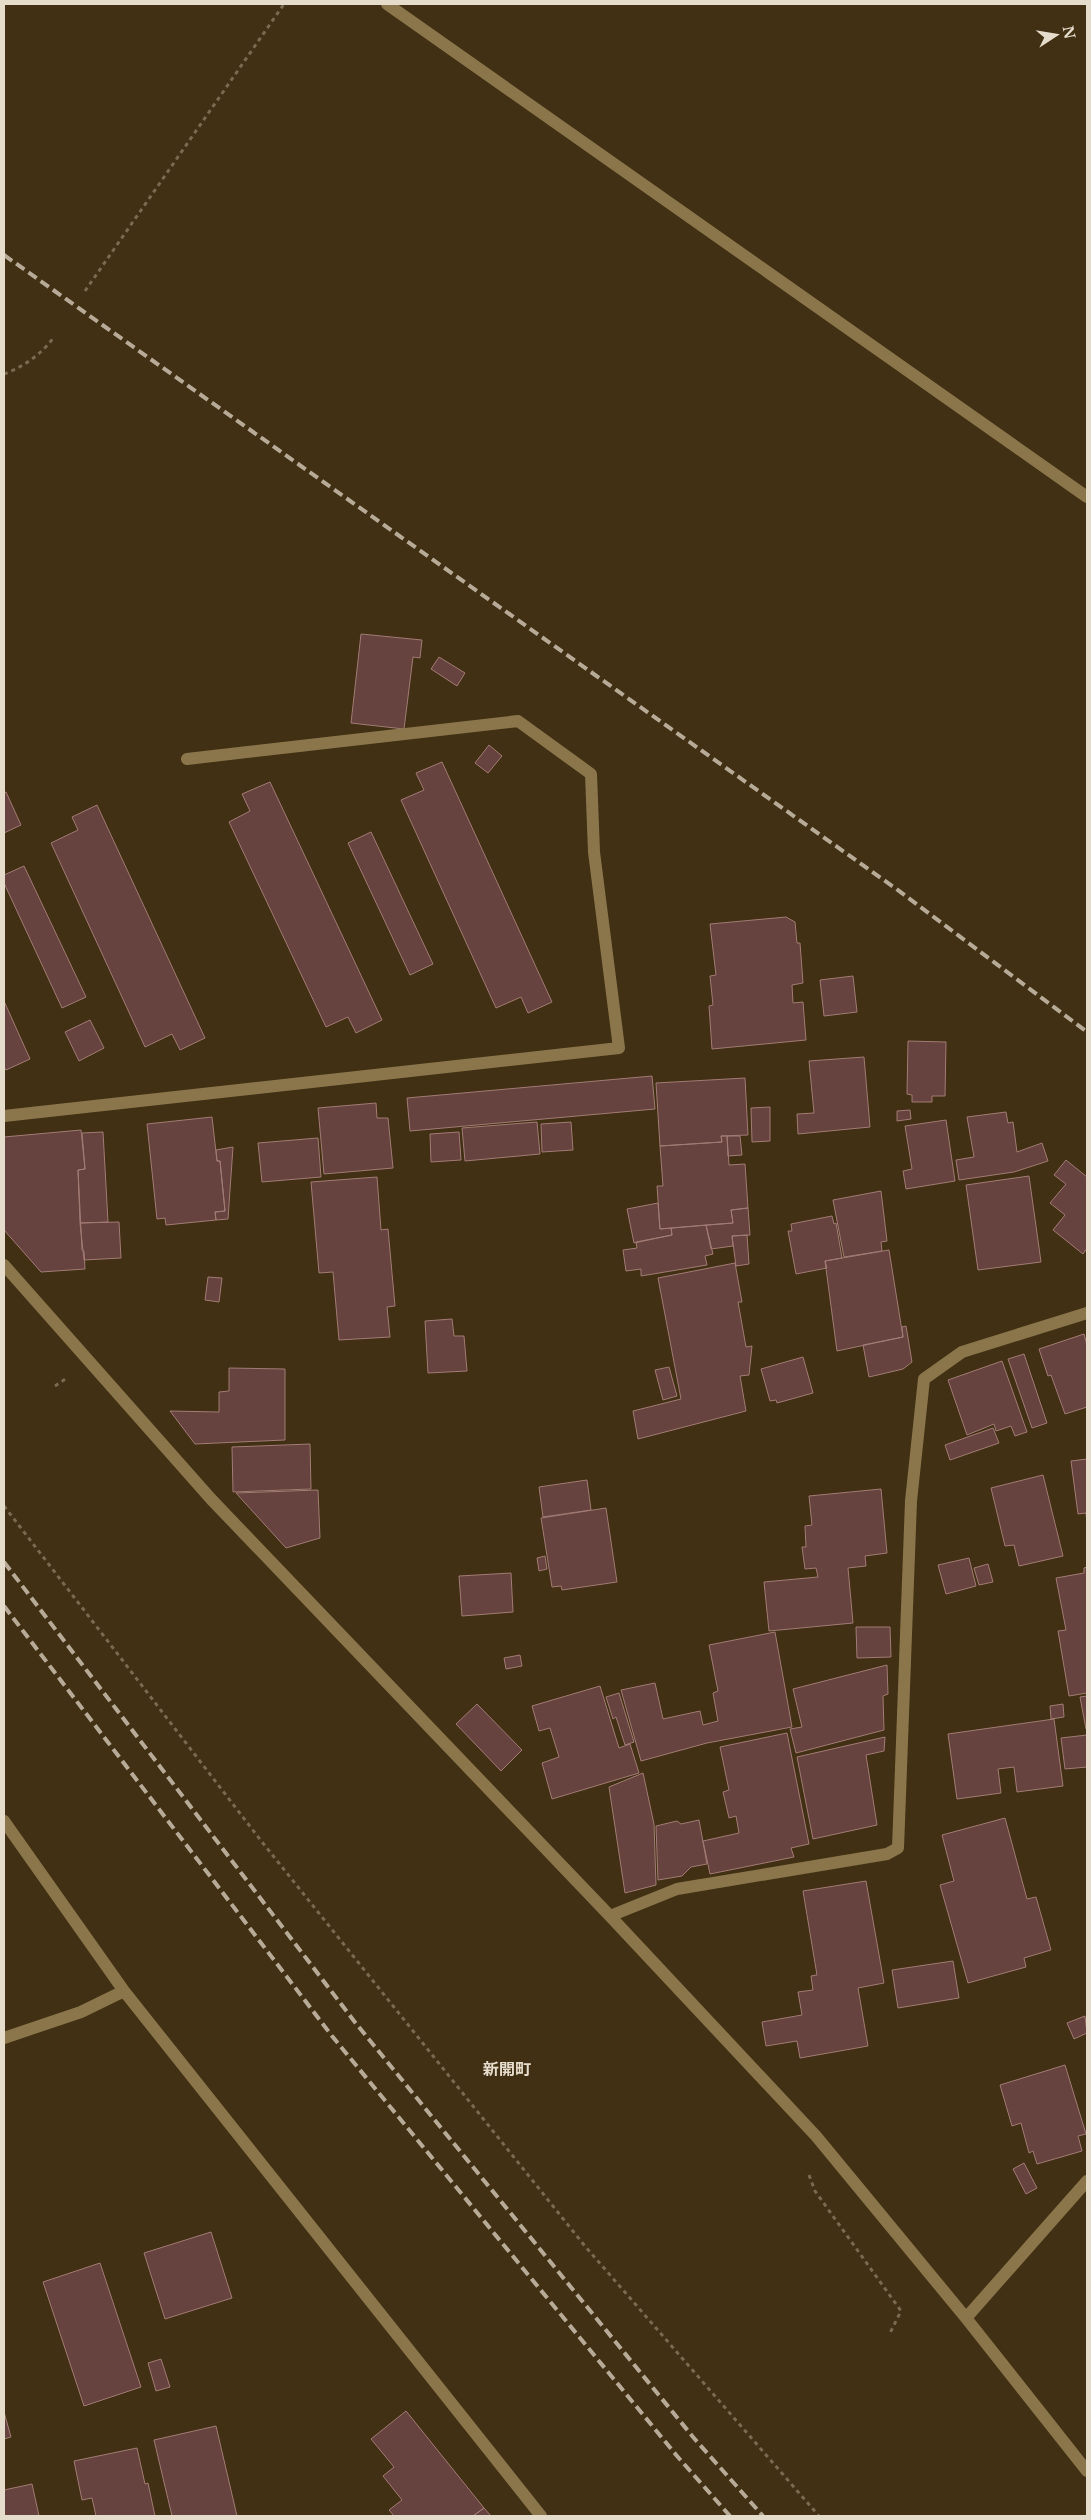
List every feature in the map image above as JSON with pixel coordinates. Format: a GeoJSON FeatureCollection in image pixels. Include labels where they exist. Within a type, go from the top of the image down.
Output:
{"type":"FeatureCollection","features":[{"type":"Feature","properties":{"kind":"street"},"geometry":{"type":"LineString","coordinates":[[387,4],[1087,498]]}},
{"type":"Feature","properties":{"kind":"street"},"geometry":{"type":"LineString","coordinates":[[4,1116],[619,1048],[594,852],[591,774],[518,721],[187,759]]}},
{"type":"Feature","properties":{"kind":"street"},"geometry":{"type":"LineString","coordinates":[[4,1265],[211,1499],[610,1916],[816,2136],[966,2318],[1087,2471]]}},
{"type":"Feature","properties":{"kind":"street"},"geometry":{"type":"LineString","coordinates":[[610,1916],[677,1889],[887,1854],[898,1848],[911,1501],[924,1378],[962,1352],[1087,1313]]}},
{"type":"Feature","properties":{"kind":"street"},"geometry":{"type":"LineString","coordinates":[[4,1821],[124,1991],[541,2516]]}},
{"type":"Feature","properties":{"kind":"street"},"geometry":{"type":"LineString","coordinates":[[4,2038],[81,2012],[124,1991]]}},
{"type":"Feature","properties":{"kind":"street"},"geometry":{"type":"LineString","coordinates":[[966,2318],[1087,2181]]}},
{"type":"Feature","properties":{"kind":"path"},"geometry":{"type":"LineString","coordinates":[[85,291],[284,4]]}},
{"type":"Feature","properties":{"kind":"path"},"geometry":{"type":"LineString","coordinates":[[4,374],[18,368],[48,346],[54,337]]}},
{"type":"Feature","properties":{"kind":"path"},"geometry":{"type":"LineString","coordinates":[[4,1506],[262,1842],[584,2245],[819,2516]]}},
{"type":"Feature","properties":{"kind":"path"},"geometry":{"type":"LineString","coordinates":[[816,2136],[804,2161],[815,2191],[901,2311],[890,2333]]}},
{"type":"Feature","properties":{"kind":"building"},"geometry":{"type":"Polygon","coordinates":[[[361,634],[422,640],[420,658],[413,657],[404,729],[351,723],[361,634]]]}},
{"type":"Feature","properties":{"kind":"building"},"geometry":{"type":"Polygon","coordinates":[[[439,657],[465,673],[457,686],[431,669],[439,657]]]}},
{"type":"Feature","properties":{"kind":"building"},"geometry":{"type":"Polygon","coordinates":[[[489,745],[502,756],[488,773],[475,763],[489,745]]]}},
{"type":"Feature","properties":{"kind":"building"},"geometry":{"type":"Polygon","coordinates":[[[442,762],[552,1002],[528,1013],[521,997],[496,1008],[401,800],[424,790],[416,773],[442,762]]]}},
{"type":"Feature","properties":{"kind":"building"},"geometry":{"type":"Polygon","coordinates":[[[270,782],[382,1020],[356,1033],[348,1017],[326,1027],[229,822],[250,811],[242,794],[270,782]]]}},
{"type":"Feature","properties":{"kind":"building"},"geometry":{"type":"Polygon","coordinates":[[[6,792],[21,825],[4,833],[4,793],[6,792]]]}},
{"type":"Feature","properties":{"kind":"building"},"geometry":{"type":"Polygon","coordinates":[[[97,805],[205,1038],[180,1050],[172,1034],[145,1047],[51,843],[78,830],[72,817],[97,805]]]}},
{"type":"Feature","properties":{"kind":"building"},"geometry":{"type":"Polygon","coordinates":[[[371,832],[433,964],[410,975],[348,843],[371,832]]]}},
{"type":"Feature","properties":{"kind":"building"},"geometry":{"type":"Polygon","coordinates":[[[24,866],[86,997],[62,1008],[4,883],[4,875],[24,866]]]}},
{"type":"Feature","properties":{"kind":"building"},"geometry":{"type":"Polygon","coordinates":[[[786,917],[795,922],[797,943],[800,943],[803,983],[792,985],[793,1003],[803,1002],[806,1040],[712,1049],[709,1006],[713,1005],[710,976],[716,975],[710,924],[786,917]]]}},
{"type":"Feature","properties":{"kind":"building"},"geometry":{"type":"Polygon","coordinates":[[[853,976],[857,1012],[824,1016],[820,980],[853,976]]]}},
{"type":"Feature","properties":{"kind":"building"},"geometry":{"type":"Polygon","coordinates":[[[4,1001],[30,1059],[6,1070],[4,1067],[4,1001]]]}},
{"type":"Feature","properties":{"kind":"building"},"geometry":{"type":"Polygon","coordinates":[[[90,1020],[104,1048],[79,1061],[65,1032],[90,1020]]]}},
{"type":"Feature","properties":{"kind":"building"},"geometry":{"type":"Polygon","coordinates":[[[908,1041],[946,1042],[945,1096],[932,1096],[932,1102],[912,1102],[912,1095],[907,1094],[908,1041]]]}},
{"type":"Feature","properties":{"kind":"building"},"geometry":{"type":"Polygon","coordinates":[[[864,1057],[870,1127],[798,1134],[797,1114],[814,1113],[809,1061],[864,1057]]]}},
{"type":"Feature","properties":{"kind":"building"},"geometry":{"type":"Polygon","coordinates":[[[652,1076],[655,1109],[410,1131],[407,1098],[652,1076]]]}},
{"type":"Feature","properties":{"kind":"building"},"geometry":{"type":"Polygon","coordinates":[[[745,1078],[748,1135],[721,1136],[722,1142],[660,1146],[656,1083],[745,1078]]]}},
{"type":"Feature","properties":{"kind":"building"},"geometry":{"type":"Polygon","coordinates":[[[376,1103],[377,1118],[388,1118],[393,1168],[324,1174],[318,1108],[376,1103]]]}},
{"type":"Feature","properties":{"kind":"building"},"geometry":{"type":"Polygon","coordinates":[[[770,1107],[770,1141],[752,1142],[751,1108],[770,1107]]]}},
{"type":"Feature","properties":{"kind":"building"},"geometry":{"type":"Polygon","coordinates":[[[910,1110],[911,1119],[897,1121],[897,1111],[910,1110]]]}},
{"type":"Feature","properties":{"kind":"building"},"geometry":{"type":"Polygon","coordinates":[[[1006,1112],[1008,1123],[1013,1122],[1017,1152],[1042,1143],[1048,1161],[1014,1172],[959,1180],[956,1160],[974,1157],[967,1117],[1006,1112]]]}},
{"type":"Feature","properties":{"kind":"building"},"geometry":{"type":"Polygon","coordinates":[[[212,1117],[217,1161],[220,1161],[225,1211],[215,1212],[216,1220],[166,1225],[165,1218],[157,1219],[147,1124],[212,1117]]]}},
{"type":"Feature","properties":{"kind":"building"},"geometry":{"type":"Polygon","coordinates":[[[946,1120],[955,1181],[906,1189],[903,1171],[912,1169],[905,1126],[946,1120]]]}},
{"type":"Feature","properties":{"kind":"building"},"geometry":{"type":"Polygon","coordinates":[[[537,1122],[540,1154],[465,1161],[462,1128],[537,1122]]]}},
{"type":"Feature","properties":{"kind":"building"},"geometry":{"type":"Polygon","coordinates":[[[571,1122],[573,1150],[542,1152],[541,1124],[571,1122]]]}},
{"type":"Feature","properties":{"kind":"building"},"geometry":{"type":"Polygon","coordinates":[[[81,1130],[85,1169],[78,1170],[82,1250],[84,1251],[85,1269],[41,1272],[4,1230],[4,1137],[81,1130]]]}},
{"type":"Feature","properties":{"kind":"building"},"geometry":{"type":"Polygon","coordinates":[[[103,1132],[108,1222],[80,1223],[78,1170],[85,1169],[82,1133],[103,1132]]]}},
{"type":"Feature","properties":{"kind":"building"},"geometry":{"type":"Polygon","coordinates":[[[459,1132],[461,1160],[431,1162],[430,1134],[459,1132]]]}},
{"type":"Feature","properties":{"kind":"building"},"geometry":{"type":"Polygon","coordinates":[[[721,1136],[727,1136],[729,1165],[745,1164],[748,1208],[731,1210],[733,1223],[660,1229],[657,1186],[663,1186],[660,1146],[722,1142],[721,1136]]]}},
{"type":"Feature","properties":{"kind":"building"},"geometry":{"type":"Polygon","coordinates":[[[727,1136],[740,1136],[742,1155],[728,1156],[727,1136]]]}},
{"type":"Feature","properties":{"kind":"building"},"geometry":{"type":"Polygon","coordinates":[[[318,1138],[321,1177],[262,1182],[258,1143],[318,1138]]]}},
{"type":"Feature","properties":{"kind":"building"},"geometry":{"type":"Polygon","coordinates":[[[233,1147],[228,1219],[216,1220],[215,1212],[225,1211],[220,1161],[217,1161],[216,1150],[233,1147]]]}},
{"type":"Feature","properties":{"kind":"building"},"geometry":{"type":"Polygon","coordinates":[[[1066,1160],[1087,1177],[1087,1248],[1083,1254],[1053,1230],[1065,1215],[1050,1203],[1066,1184],[1054,1175],[1066,1160]]]}},
{"type":"Feature","properties":{"kind":"building"},"geometry":{"type":"Polygon","coordinates":[[[1029,1176],[1041,1262],[978,1270],[966,1185],[1029,1176]]]}},
{"type":"Feature","properties":{"kind":"building"},"geometry":{"type":"Polygon","coordinates":[[[377,1177],[381,1230],[388,1229],[395,1306],[387,1307],[390,1337],[339,1340],[333,1272],[319,1273],[311,1182],[377,1177]]]}},
{"type":"Feature","properties":{"kind":"building"},"geometry":{"type":"Polygon","coordinates":[[[881,1191],[887,1241],[881,1242],[882,1251],[844,1257],[833,1200],[881,1191]]]}},
{"type":"Feature","properties":{"kind":"building"},"geometry":{"type":"Polygon","coordinates":[[[658,1203],[660,1229],[671,1228],[672,1235],[634,1243],[627,1209],[658,1203]]]}},
{"type":"Feature","properties":{"kind":"building"},"geometry":{"type":"Polygon","coordinates":[[[748,1208],[750,1235],[732,1236],[733,1246],[711,1249],[706,1225],[733,1223],[731,1210],[748,1208]]]}},
{"type":"Feature","properties":{"kind":"building"},"geometry":{"type":"Polygon","coordinates":[[[832,1216],[834,1224],[836,1223],[842,1258],[825,1261],[827,1268],[796,1274],[788,1231],[792,1231],[791,1224],[832,1216]]]}},
{"type":"Feature","properties":{"kind":"building"},"geometry":{"type":"Polygon","coordinates":[[[119,1222],[121,1258],[84,1260],[80,1223],[119,1222]]]}},
{"type":"Feature","properties":{"kind":"building"},"geometry":{"type":"Polygon","coordinates":[[[706,1225],[713,1254],[705,1256],[707,1265],[641,1276],[641,1269],[626,1271],[623,1250],[637,1248],[636,1242],[672,1235],[671,1228],[706,1225]]]}},
{"type":"Feature","properties":{"kind":"building"},"geometry":{"type":"Polygon","coordinates":[[[747,1235],[749,1264],[736,1266],[732,1236],[747,1235]]]}},
{"type":"Feature","properties":{"kind":"building"},"geometry":{"type":"Polygon","coordinates":[[[889,1250],[903,1337],[837,1351],[825,1261],[889,1250]]]}},
{"type":"Feature","properties":{"kind":"building"},"geometry":{"type":"Polygon","coordinates":[[[735,1263],[742,1302],[738,1302],[746,1347],[752,1346],[749,1375],[740,1376],[746,1411],[638,1439],[633,1411],[681,1399],[658,1278],[735,1263]]]}},
{"type":"Feature","properties":{"kind":"building"},"geometry":{"type":"Polygon","coordinates":[[[208,1277],[222,1278],[219,1302],[205,1300],[208,1277]]]}},
{"type":"Feature","properties":{"kind":"building"},"geometry":{"type":"Polygon","coordinates":[[[452,1319],[454,1336],[464,1336],[467,1371],[428,1373],[425,1321],[452,1319]]]}},
{"type":"Feature","properties":{"kind":"building"},"geometry":{"type":"Polygon","coordinates":[[[906,1326],[912,1362],[903,1369],[869,1377],[863,1345],[903,1337],[902,1327],[906,1326]]]}},
{"type":"Feature","properties":{"kind":"building"},"geometry":{"type":"Polygon","coordinates":[[[1084,1334],[1087,1345],[1087,1407],[1065,1414],[1051,1375],[1048,1376],[1039,1349],[1084,1334]]]}},
{"type":"Feature","properties":{"kind":"building"},"geometry":{"type":"Polygon","coordinates":[[[1024,1354],[1047,1423],[1032,1428],[1008,1359],[1024,1354]]]}},
{"type":"Feature","properties":{"kind":"building"},"geometry":{"type":"Polygon","coordinates":[[[803,1357],[813,1393],[777,1403],[776,1400],[770,1401],[761,1369],[803,1357]]]}},
{"type":"Feature","properties":{"kind":"building"},"geometry":{"type":"Polygon","coordinates":[[[1002,1361],[1027,1432],[1015,1436],[1011,1426],[996,1431],[994,1424],[967,1435],[948,1380],[1002,1361]]]}},
{"type":"Feature","properties":{"kind":"building"},"geometry":{"type":"Polygon","coordinates":[[[669,1367],[677,1396],[663,1400],[655,1370],[669,1367]]]}},
{"type":"Feature","properties":{"kind":"building"},"geometry":{"type":"Polygon","coordinates":[[[229,1368],[285,1369],[285,1440],[195,1444],[170,1411],[219,1412],[219,1392],[229,1391],[229,1368]]]}},
{"type":"Feature","properties":{"kind":"building"},"geometry":{"type":"Polygon","coordinates":[[[993,1428],[999,1443],[950,1460],[945,1445],[993,1428]]]}},
{"type":"Feature","properties":{"kind":"building"},"geometry":{"type":"Polygon","coordinates":[[[310,1444],[311,1489],[233,1492],[232,1447],[310,1444]]]}},
{"type":"Feature","properties":{"kind":"building"},"geometry":{"type":"Polygon","coordinates":[[[1087,1459],[1087,1524],[1086,1513],[1078,1514],[1071,1461],[1087,1459]]]}},
{"type":"Feature","properties":{"kind":"building"},"geometry":{"type":"Polygon","coordinates":[[[1043,1475],[1063,1556],[1019,1566],[1014,1545],[1005,1546],[991,1488],[1043,1475]]]}},
{"type":"Feature","properties":{"kind":"building"},"geometry":{"type":"Polygon","coordinates":[[[587,1480],[591,1510],[543,1517],[539,1487],[587,1480]]]}},
{"type":"Feature","properties":{"kind":"building"},"geometry":{"type":"Polygon","coordinates":[[[881,1489],[887,1553],[865,1556],[866,1566],[848,1568],[853,1623],[769,1631],[764,1582],[818,1577],[816,1568],[805,1569],[802,1547],[806,1547],[805,1526],[812,1525],[809,1496],[881,1489]]]}},
{"type":"Feature","properties":{"kind":"building"},"geometry":{"type":"Polygon","coordinates":[[[318,1490],[320,1538],[286,1548],[236,1493],[318,1490]]]}},
{"type":"Feature","properties":{"kind":"building"},"geometry":{"type":"Polygon","coordinates":[[[606,1508],[617,1582],[562,1590],[561,1586],[552,1587],[541,1518],[606,1508]]]}},
{"type":"Feature","properties":{"kind":"building"},"geometry":{"type":"Polygon","coordinates":[[[545,1556],[547,1569],[539,1571],[537,1558],[545,1556]]]}},
{"type":"Feature","properties":{"kind":"building"},"geometry":{"type":"Polygon","coordinates":[[[969,1558],[976,1586],[946,1594],[938,1565],[969,1558]]]}},
{"type":"Feature","properties":{"kind":"building"},"geometry":{"type":"Polygon","coordinates":[[[988,1564],[993,1582],[979,1585],[974,1568],[988,1564]]]}},
{"type":"Feature","properties":{"kind":"building"},"geometry":{"type":"Polygon","coordinates":[[[1087,1567],[1087,1693],[1069,1696],[1058,1631],[1066,1630],[1056,1578],[1084,1573],[1084,1568],[1087,1567]]]}},
{"type":"Feature","properties":{"kind":"building"},"geometry":{"type":"Polygon","coordinates":[[[511,1573],[513,1612],[462,1616],[459,1576],[511,1573]]]}},
{"type":"Feature","properties":{"kind":"building"},"geometry":{"type":"Polygon","coordinates":[[[856,1627],[890,1627],[891,1657],[857,1658],[856,1627]]]}},
{"type":"Feature","properties":{"kind":"building"},"geometry":{"type":"Polygon","coordinates":[[[775,1632],[792,1727],[707,1743],[641,1761],[621,1690],[655,1683],[663,1719],[700,1711],[703,1725],[718,1721],[713,1693],[718,1691],[709,1645],[775,1632]]]}},
{"type":"Feature","properties":{"kind":"building"},"geometry":{"type":"Polygon","coordinates":[[[520,1655],[522,1666],[506,1669],[504,1658],[520,1655]]]}},
{"type":"Feature","properties":{"kind":"building"},"geometry":{"type":"Polygon","coordinates":[[[887,1665],[888,1694],[883,1696],[884,1730],[796,1753],[790,1729],[802,1727],[793,1689],[887,1665]]]}},
{"type":"Feature","properties":{"kind":"building"},"geometry":{"type":"Polygon","coordinates":[[[600,1686],[619,1748],[630,1744],[639,1773],[552,1799],[542,1763],[559,1757],[550,1728],[539,1731],[532,1706],[600,1686]]]}},
{"type":"Feature","properties":{"kind":"building"},"geometry":{"type":"Polygon","coordinates":[[[619,1693],[634,1742],[625,1745],[616,1717],[613,1719],[606,1697],[619,1693]]]}},
{"type":"Feature","properties":{"kind":"building"},"geometry":{"type":"Polygon","coordinates":[[[1087,1696],[1087,1729],[1086,1729],[1080,1697],[1087,1696]]]}},
{"type":"Feature","properties":{"kind":"building"},"geometry":{"type":"Polygon","coordinates":[[[477,1704],[522,1750],[501,1771],[456,1724],[477,1704]]]}},
{"type":"Feature","properties":{"kind":"building"},"geometry":{"type":"Polygon","coordinates":[[[1063,1704],[1064,1717],[1051,1719],[1050,1706],[1063,1704]]]}},
{"type":"Feature","properties":{"kind":"building"},"geometry":{"type":"Polygon","coordinates":[[[1054,1719],[1063,1786],[1017,1792],[1014,1767],[998,1769],[1001,1793],[957,1799],[948,1734],[1054,1719]]]}},
{"type":"Feature","properties":{"kind":"building"},"geometry":{"type":"Polygon","coordinates":[[[787,1733],[809,1844],[791,1848],[794,1857],[710,1874],[703,1841],[739,1833],[736,1816],[729,1818],[723,1792],[729,1790],[720,1747],[787,1733]]]}},
{"type":"Feature","properties":{"kind":"building"},"geometry":{"type":"Polygon","coordinates":[[[1087,1735],[1087,1767],[1065,1769],[1061,1738],[1087,1735]]]}},
{"type":"Feature","properties":{"kind":"building"},"geometry":{"type":"Polygon","coordinates":[[[885,1737],[884,1751],[866,1755],[877,1825],[813,1839],[797,1757],[885,1737]]]}},
{"type":"Feature","properties":{"kind":"building"},"geometry":{"type":"Polygon","coordinates":[[[643,1773],[654,1824],[656,1885],[625,1893],[609,1787],[643,1773]]]}},
{"type":"Feature","properties":{"kind":"building"},"geometry":{"type":"Polygon","coordinates":[[[1005,1818],[1027,1899],[1036,1897],[1051,1950],[1024,1958],[1026,1967],[968,1983],[940,1885],[954,1881],[942,1835],[1005,1818]]]}},
{"type":"Feature","properties":{"kind":"building"},"geometry":{"type":"Polygon","coordinates":[[[699,1820],[707,1864],[691,1867],[682,1876],[658,1880],[656,1826],[677,1821],[681,1824],[699,1820]]]}},
{"type":"Feature","properties":{"kind":"building"},"geometry":{"type":"Polygon","coordinates":[[[866,1881],[884,1983],[858,1988],[868,2046],[800,2058],[797,2041],[766,2046],[762,2022],[802,2015],[798,1992],[813,1990],[811,1976],[817,1975],[803,1891],[866,1881]]]}},
{"type":"Feature","properties":{"kind":"building"},"geometry":{"type":"Polygon","coordinates":[[[953,1961],[959,1998],[898,2008],[892,1970],[953,1961]]]}},
{"type":"Feature","properties":{"kind":"building"},"geometry":{"type":"Polygon","coordinates":[[[1085,2016],[1087,2033],[1074,2039],[1067,2023],[1085,2016]]]}},
{"type":"Feature","properties":{"kind":"building"},"geometry":{"type":"Polygon","coordinates":[[[1065,2065],[1086,2134],[1078,2136],[1082,2151],[1037,2164],[1033,2151],[1029,2153],[1021,2123],[1012,2126],[1000,2085],[1065,2065]]]}},
{"type":"Feature","properties":{"kind":"building"},"geometry":{"type":"Polygon","coordinates":[[[1024,2163],[1037,2188],[1026,2194],[1013,2169],[1024,2163]]]}},
{"type":"Feature","properties":{"kind":"building"},"geometry":{"type":"Polygon","coordinates":[[[211,2232],[232,2298],[165,2319],[144,2253],[211,2232]]]}},
{"type":"Feature","properties":{"kind":"building"},"geometry":{"type":"Polygon","coordinates":[[[100,2263],[141,2387],[84,2406],[43,2282],[100,2263]]]}},
{"type":"Feature","properties":{"kind":"building"},"geometry":{"type":"Polygon","coordinates":[[[161,2359],[170,2387],[156,2391],[148,2363],[161,2359]]]}},
{"type":"Feature","properties":{"kind":"building"},"geometry":{"type":"Polygon","coordinates":[[[406,2411],[484,2508],[473,2516],[394,2516],[389,2510],[402,2500],[383,2476],[394,2467],[371,2439],[406,2411]]]}},
{"type":"Feature","properties":{"kind":"building"},"geometry":{"type":"Polygon","coordinates":[[[4,2412],[11,2437],[4,2439],[4,2412]]]}},
{"type":"Feature","properties":{"kind":"building"},"geometry":{"type":"Polygon","coordinates":[[[216,2426],[237,2516],[172,2516],[154,2440],[216,2426]]]}},
{"type":"Feature","properties":{"kind":"building"},"geometry":{"type":"Polygon","coordinates":[[[137,2448],[145,2484],[148,2483],[155,2516],[96,2516],[92,2498],[82,2500],[74,2461],[137,2448]]]}},
{"type":"Feature","properties":{"kind":"building"},"geometry":{"type":"Polygon","coordinates":[[[32,2484],[39,2516],[4,2516],[4,2490],[32,2484]]]}},
{"type":"Feature","properties":{"kind":"building"},"geometry":{"type":"Polygon","coordinates":[[[484,2508],[491,2516],[473,2516],[484,2508]]]}},
{"type":"Feature","properties":{"kind":"railway"},"geometry":{"type":"LineString","coordinates":[[4,255],[895,888],[1087,1032]]}},
{"type":"Feature","properties":{"kind":"railway"},"geometry":{"type":"LineString","coordinates":[[4,1562],[354,2021],[693,2437],[763,2516]]}},
{"type":"Feature","properties":{"kind":"railway"},"geometry":{"type":"LineString","coordinates":[[4,1606],[332,2036],[677,2456],[730,2516]]}},
{"type":"Feature","properties":{"kind":"district","name":"新開町"},"geometry":{"type":"Point","coordinates":[507,2069]}}]}
